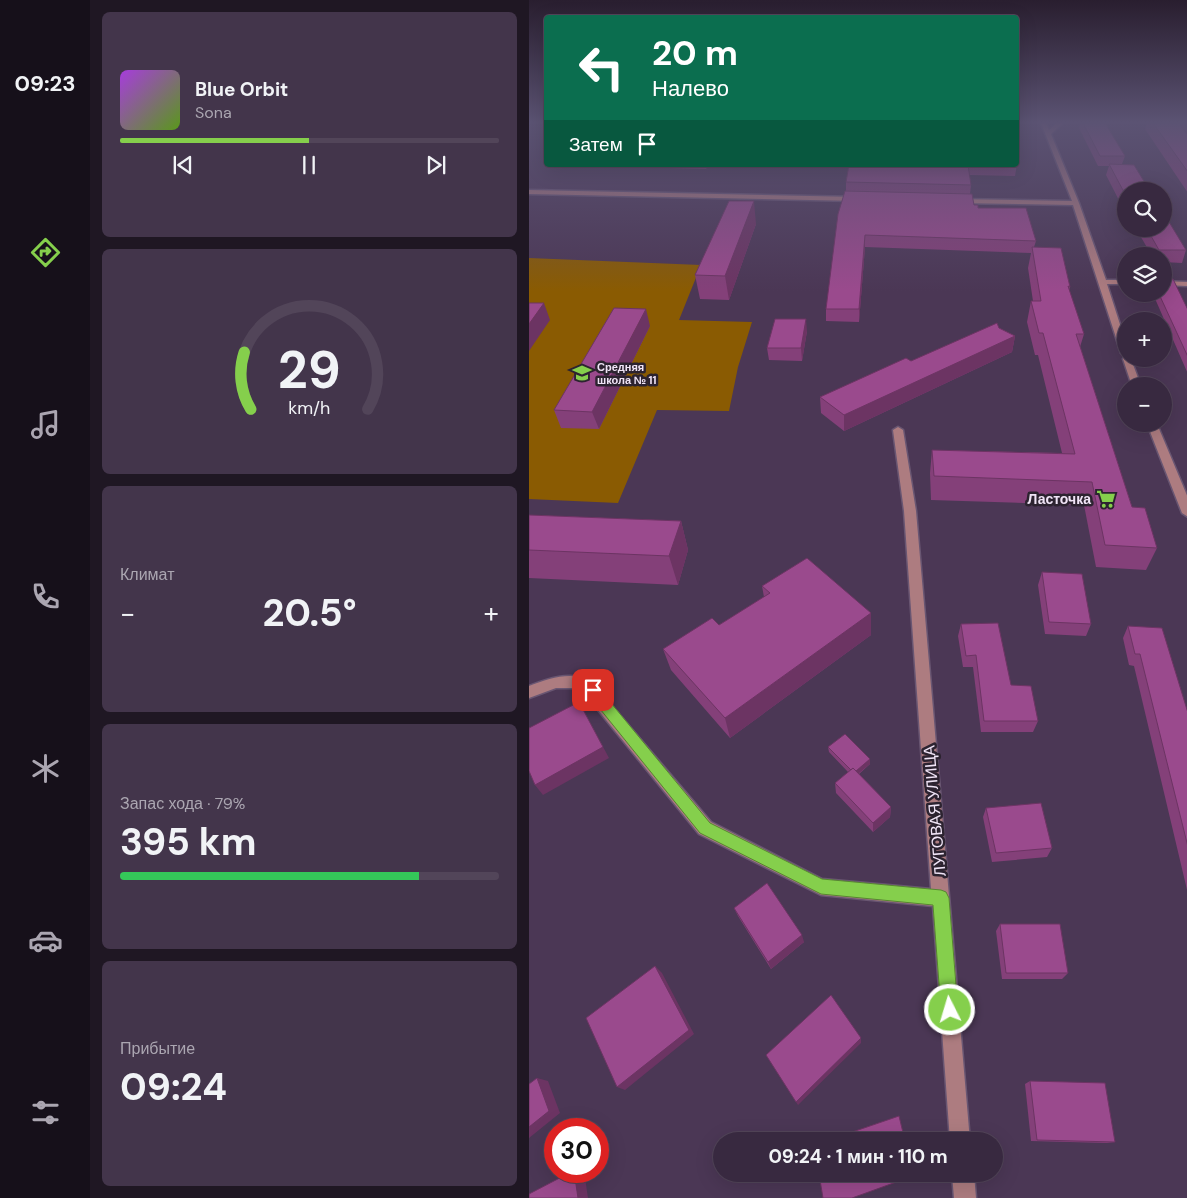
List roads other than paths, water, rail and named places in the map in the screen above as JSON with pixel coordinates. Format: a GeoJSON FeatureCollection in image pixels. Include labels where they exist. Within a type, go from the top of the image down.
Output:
{"type":"FeatureCollection","features":[{"type":"Feature","properties":{"kind":"street"},"geometry":{"type":"LineString","coordinates":[[1066,179],[1104,282],[1117,326]]}},
{"type":"Feature","properties":{"kind":"street"},"geometry":{"type":"LineString","coordinates":[[529,192],[868,199]]}},
{"type":"Feature","properties":{"kind":"street"},"geometry":{"type":"LineString","coordinates":[[945,200],[1075,203]]}},
{"type":"Feature","properties":{"kind":"street"},"geometry":{"type":"LineString","coordinates":[[1104,282],[1117,282]]}},
{"type":"Feature","properties":{"kind":"street"},"geometry":{"type":"LineString","coordinates":[[1172,283],[1187,284]]}},
{"type":"Feature","properties":{"kind":"street","name":"ЛУГОВАЯ УЛИЦА"},"geometry":{"type":"LineString","coordinates":[[898,430],[910,511],[959,1132]]}},
{"type":"Feature","properties":{"kind":"street"},"geometry":{"type":"LineString","coordinates":[[1155,432],[1187,513]]}},
{"type":"Feature","properties":{"kind":"street"},"geometry":{"type":"LineString","coordinates":[[529,692],[551,682],[572,680],[584,682],[593,690],[705,828],[821,886],[941,898]]}},
{"type":"Feature","properties":{"kind":"street"},"geometry":{"type":"LineString","coordinates":[[964,1182],[965,1198]]}},
{"type":"Feature","properties":{"kind":"place","name":"Средняя школа № 11"},"geometry":{"type":"Point","coordinates":[582,373]}},
{"type":"Feature","properties":{"kind":"place","name":"Ласточка"},"geometry":{"type":"Point","coordinates":[1106,499]}}]}
